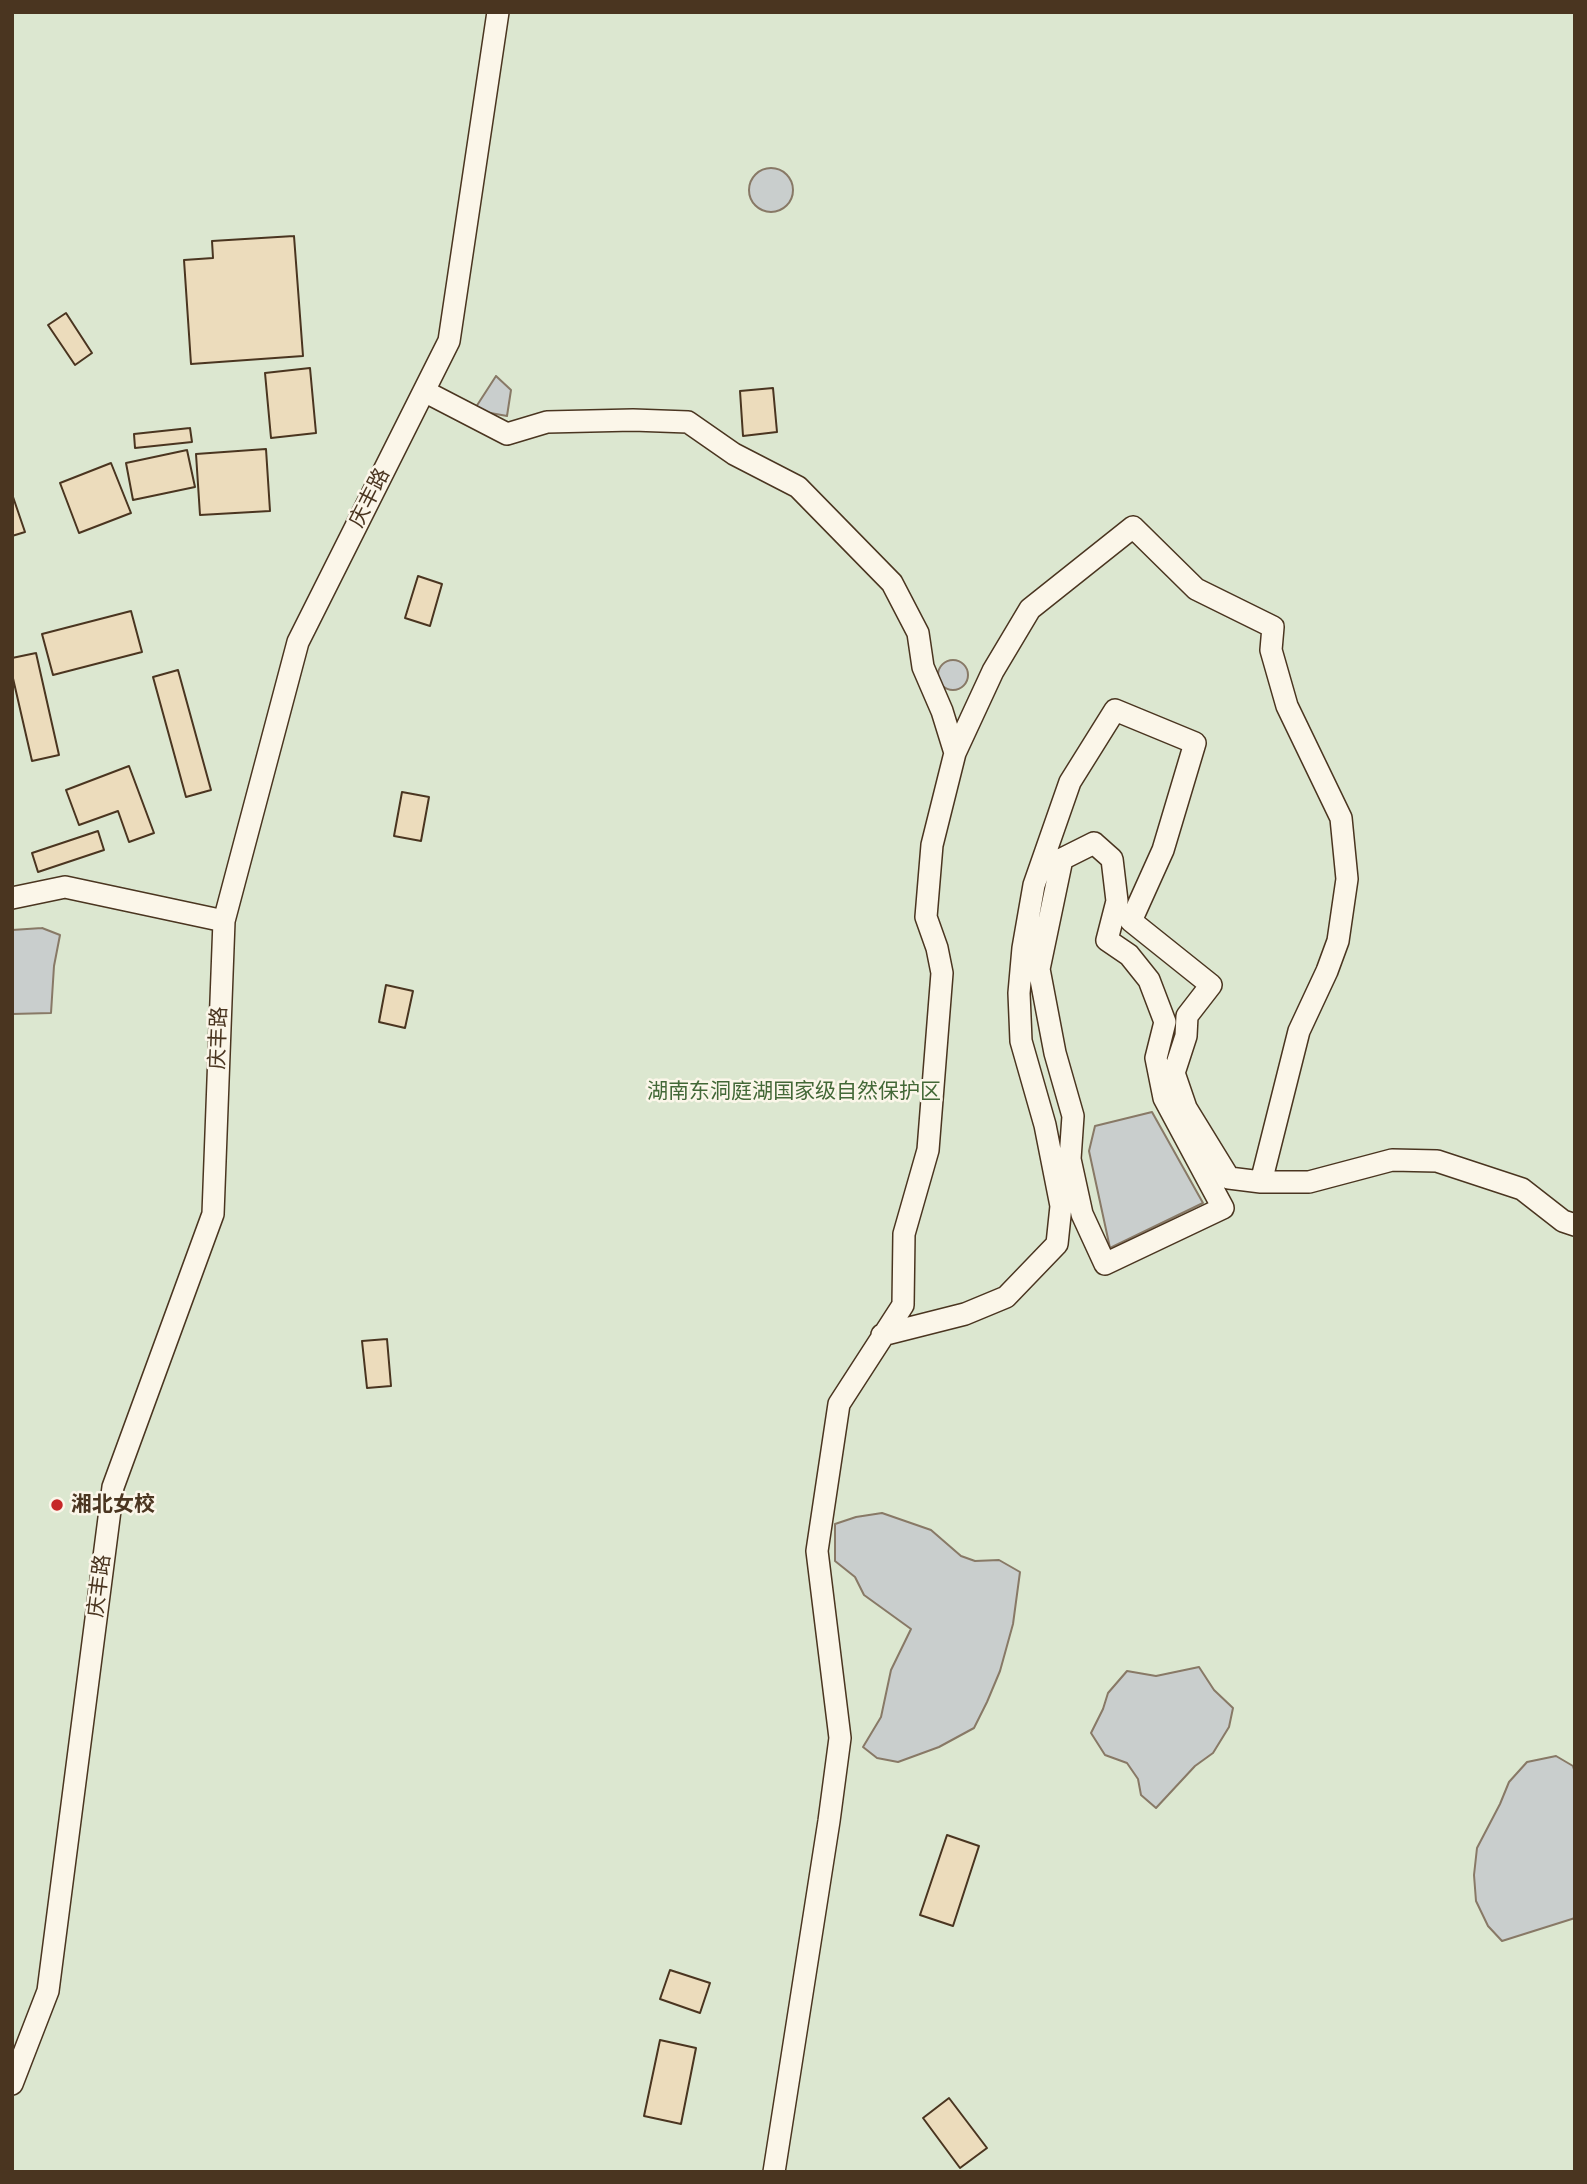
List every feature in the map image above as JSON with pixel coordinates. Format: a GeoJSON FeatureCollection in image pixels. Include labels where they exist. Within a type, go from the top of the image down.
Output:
{"type":"FeatureCollection","features":[{"type":"Feature","properties":{"kind":"street","name":"庆丰路"},"geometry":{"type":"LineString","coordinates":[[12,2084],[48,1991],[113,1487],[213,1214],[223,921],[298,642],[449,341],[498,12]]}},
{"type":"Feature","properties":{"kind":"street"},"geometry":{"type":"LineString","coordinates":[[424,391],[507,434],[547,422],[688,422],[734,454],[798,486],[892,583],[918,633],[923,667],[942,711],[955,753]]}},
{"type":"Feature","properties":{"kind":"street"},"geometry":{"type":"LineString","coordinates":[[774,2172],[840,1738],[817,1551],[839,1404],[903,1305],[904,1234],[928,1150],[942,973],[926,917],[932,845],[955,753],[993,671],[1030,608],[1133,527],[1196,589],[1273,627],[1271,650],[1287,706],[1341,817],[1347,879],[1338,941],[1299,1031],[1261,1182]]}},
{"type":"Feature","properties":{"kind":"street"},"geometry":{"type":"LineString","coordinates":[[882,1335],[965,1314],[1006,1297],[1056,1244],[1062,1206],[1045,1125],[1021,1041],[1019,993],[1023,948],[1034,885],[1070,782],[1115,710],[1195,743],[1163,850],[1131,922],[1211,985],[1186,1016],[1186,1037],[1174,1073],[1186,1108],[1229,1178],[1261,1182],[1309,1182],[1392,1160],[1437,1161],[1522,1189],[1563,1221],[1575,1225]]}},
{"type":"Feature","properties":{"kind":"street"},"geometry":{"type":"LineString","coordinates":[[1094,843],[1112,859],[1116,901],[1107,940],[1129,956],[1149,980],[1165,1022],[1156,1058],[1164,1098],[1223,1208],[1105,1264],[1082,1214],[1070,1159],[1073,1116],[1055,1053],[1039,969],[1062,859],[1094,843]]}},
{"type":"Feature","properties":{"kind":"street"},"geometry":{"type":"LineString","coordinates":[[12,898],[65,887],[223,921]]}},
{"type":"Feature","properties":{"kind":"green space","name":"湖南东洞庭湖国家级自然保护区"},"geometry":{"type":"Polygon","coordinates":[[[12,12],[1575,12],[1575,2172],[12,2172],[12,12]]]}},
{"type":"Feature","properties":{"kind":"shaded area"},"geometry":{"type":"Polygon","coordinates":[[[771,168],[786,175],[793,190],[786,205],[771,212],[756,205],[749,190],[756,175],[771,168]]]}},
{"type":"Feature","properties":{"kind":"shaded area"},"geometry":{"type":"Polygon","coordinates":[[[496,376],[511,390],[507,416],[474,410],[496,376]]]}},
{"type":"Feature","properties":{"kind":"shaded area"},"geometry":{"type":"Polygon","coordinates":[[[953,660],[964,664],[968,675],[964,686],[953,690],[942,686],[938,675],[942,664],[953,660]]]}},
{"type":"Feature","properties":{"kind":"shaded area"},"geometry":{"type":"Polygon","coordinates":[[[42,928],[60,935],[54,966],[51,1013],[12,1014],[12,930],[42,928]]]}},
{"type":"Feature","properties":{"kind":"shaded area"},"geometry":{"type":"Polygon","coordinates":[[[1152,1112],[1203,1203],[1110,1248],[1089,1151],[1095,1126],[1152,1112]]]}},
{"type":"Feature","properties":{"kind":"shaded area"},"geometry":{"type":"Polygon","coordinates":[[[882,1513],[931,1530],[961,1556],[975,1561],[999,1560],[1020,1572],[1013,1624],[1000,1671],[974,1728],[939,1747],[898,1762],[877,1758],[863,1747],[881,1717],[891,1670],[911,1629],[864,1595],[855,1577],[835,1561],[835,1524],[882,1513]]]}},
{"type":"Feature","properties":{"kind":"shaded area"},"geometry":{"type":"Polygon","coordinates":[[[1199,1667],[1214,1690],[1233,1708],[1229,1727],[1213,1753],[1195,1766],[1156,1808],[1141,1795],[1138,1779],[1127,1763],[1105,1755],[1091,1733],[1108,1693],[1127,1671],[1156,1676],[1199,1667]]]}},
{"type":"Feature","properties":{"kind":"shaded area"},"geometry":{"type":"Polygon","coordinates":[[[1556,1756],[1573,1766],[1575,1773],[1575,1918],[1502,1941],[1488,1926],[1476,1901],[1474,1875],[1477,1848],[1509,1782],[1527,1762],[1556,1756]]]}},
{"type":"Feature","properties":{"kind":"building"},"geometry":{"type":"Polygon","coordinates":[[[294,236],[303,356],[191,364],[184,260],[213,258],[212,241],[294,236]]]}},
{"type":"Feature","properties":{"kind":"building"},"geometry":{"type":"Polygon","coordinates":[[[66,313],[92,353],[75,365],[48,325],[66,313]]]}},
{"type":"Feature","properties":{"kind":"building"},"geometry":{"type":"Polygon","coordinates":[[[310,368],[316,433],[271,438],[265,373],[310,368]]]}},
{"type":"Feature","properties":{"kind":"building"},"geometry":{"type":"Polygon","coordinates":[[[773,388],[777,432],[743,436],[740,391],[773,388]]]}},
{"type":"Feature","properties":{"kind":"building"},"geometry":{"type":"Polygon","coordinates":[[[190,428],[192,442],[135,448],[134,434],[190,428]]]}},
{"type":"Feature","properties":{"kind":"building"},"geometry":{"type":"Polygon","coordinates":[[[266,449],[270,511],[200,515],[196,454],[266,449]]]}},
{"type":"Feature","properties":{"kind":"building"},"geometry":{"type":"Polygon","coordinates":[[[187,450],[195,487],[133,500],[126,463],[187,450]]]}},
{"type":"Feature","properties":{"kind":"building"},"geometry":{"type":"Polygon","coordinates":[[[111,463],[131,513],[79,533],[60,483],[111,463]]]}},
{"type":"Feature","properties":{"kind":"building"},"geometry":{"type":"Polygon","coordinates":[[[12,494],[25,532],[12,536],[12,494]]]}},
{"type":"Feature","properties":{"kind":"building"},"geometry":{"type":"Polygon","coordinates":[[[418,576],[442,584],[430,626],[405,618],[418,576]]]}},
{"type":"Feature","properties":{"kind":"building"},"geometry":{"type":"Polygon","coordinates":[[[131,611],[142,652],[53,675],[42,634],[131,611]]]}},
{"type":"Feature","properties":{"kind":"building"},"geometry":{"type":"Polygon","coordinates":[[[36,653],[59,755],[32,761],[12,674],[12,658],[36,653]]]}},
{"type":"Feature","properties":{"kind":"building"},"geometry":{"type":"Polygon","coordinates":[[[178,670],[211,790],[186,797],[153,677],[178,670]]]}},
{"type":"Feature","properties":{"kind":"building"},"geometry":{"type":"Polygon","coordinates":[[[129,766],[154,833],[129,842],[118,811],[79,825],[66,790],[129,766]]]}},
{"type":"Feature","properties":{"kind":"building"},"geometry":{"type":"Polygon","coordinates":[[[402,792],[429,797],[421,841],[394,836],[402,792]]]}},
{"type":"Feature","properties":{"kind":"building"},"geometry":{"type":"Polygon","coordinates":[[[98,831],[104,850],[38,872],[32,853],[98,831]]]}},
{"type":"Feature","properties":{"kind":"building"},"geometry":{"type":"Polygon","coordinates":[[[386,985],[413,991],[405,1028],[379,1022],[386,985]]]}},
{"type":"Feature","properties":{"kind":"building"},"geometry":{"type":"Polygon","coordinates":[[[387,1339],[391,1386],[367,1388],[362,1341],[387,1339]]]}},
{"type":"Feature","properties":{"kind":"building"},"geometry":{"type":"Polygon","coordinates":[[[947,1835],[979,1846],[953,1926],[920,1915],[947,1835]]]}},
{"type":"Feature","properties":{"kind":"building"},"geometry":{"type":"Polygon","coordinates":[[[670,1970],[710,1983],[700,2013],[660,1999],[670,1970]]]}},
{"type":"Feature","properties":{"kind":"building"},"geometry":{"type":"Polygon","coordinates":[[[660,2040],[696,2048],[681,2124],[644,2116],[660,2040]]]}},
{"type":"Feature","properties":{"kind":"building"},"geometry":{"type":"Polygon","coordinates":[[[949,2098],[987,2148],[960,2168],[923,2118],[949,2098]]]}},
{"type":"Feature","properties":{"kind":"place","name":"湘北女校"},"geometry":{"type":"Point","coordinates":[57,1505]}}]}
